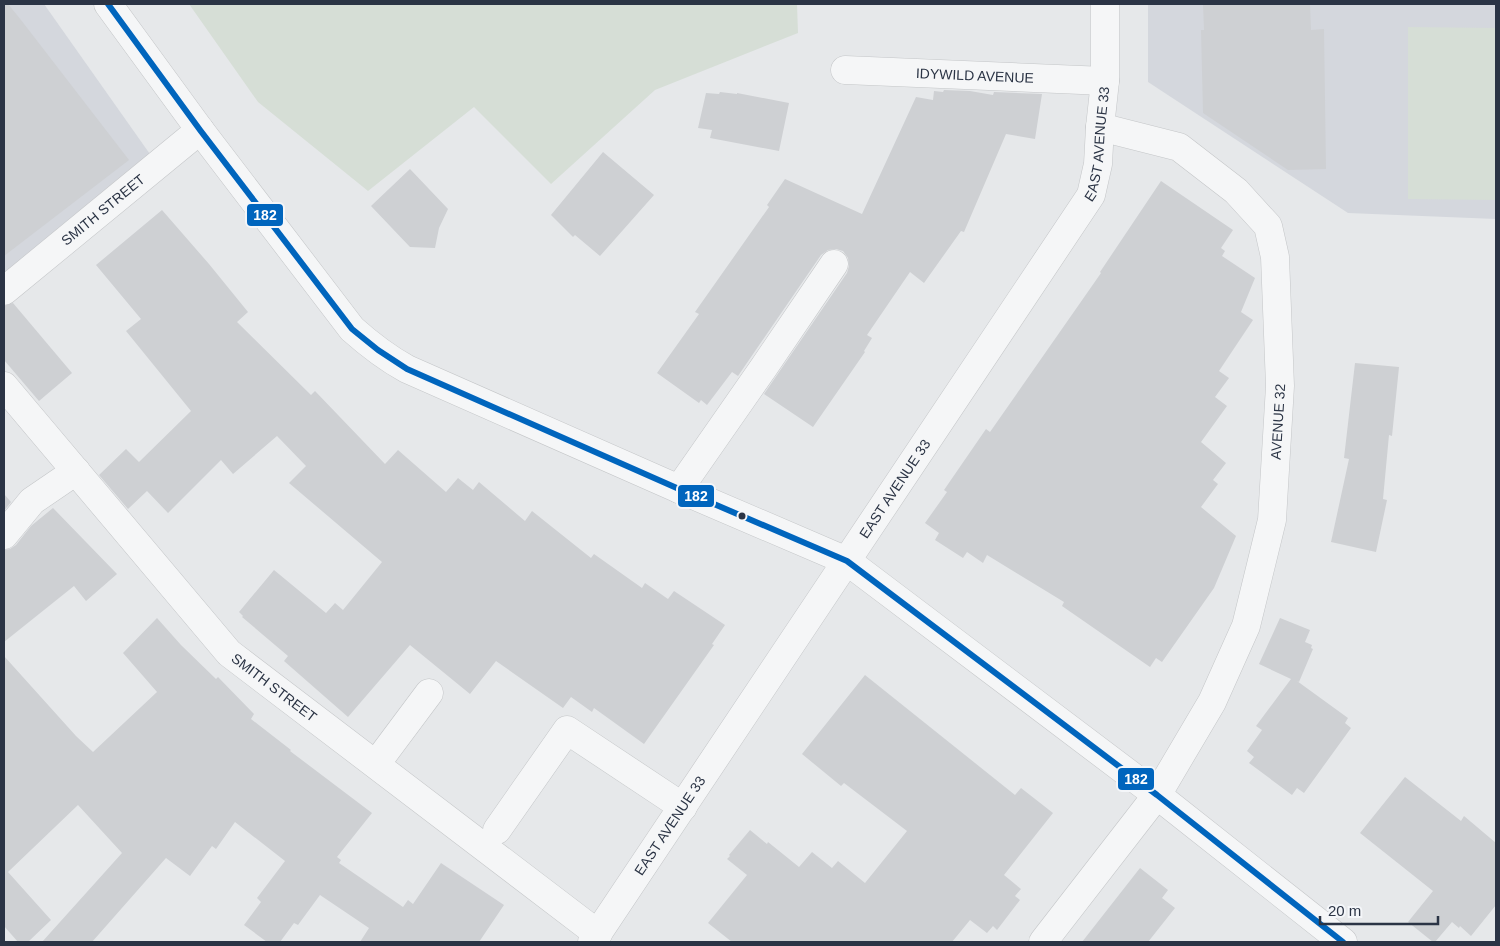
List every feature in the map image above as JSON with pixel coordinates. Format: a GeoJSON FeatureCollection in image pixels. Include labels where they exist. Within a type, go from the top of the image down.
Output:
{"type":"FeatureCollection","features":[{"type":"Feature","properties":{"kind":"street"},"geometry":{"type":"LineString","coordinates":[[108,4],[200,130],[352,329],[372,348],[407,369],[847,561],[1158,795],[1343,942]]}},
{"type":"Feature","properties":{"kind":"street","name":"EAST AVENUE 33"},"geometry":{"type":"LineString","coordinates":[[595,938],[1091,195],[1098,164],[1105,81],[1104,4]]}},
{"type":"Feature","properties":{"kind":"street","name":"IDYWILD AVENUE"},"geometry":{"type":"LineString","coordinates":[[845,70],[1105,81]]}},
{"type":"Feature","properties":{"kind":"street","name":"AVENUE 32"},"geometry":{"type":"LineString","coordinates":[[1043,942],[1158,795],[1212,702],[1246,626],[1272,520],[1280,386],[1276,257],[1268,226],[1236,191],[1179,147],[1100,127]]}},
{"type":"Feature","properties":{"kind":"street","name":"SMITH STREET"},"geometry":{"type":"LineString","coordinates":[[4,291],[200,130]]}},
{"type":"Feature","properties":{"kind":"street"},"geometry":{"type":"LineString","coordinates":[[679,489],[834,264]]}},
{"type":"Feature","properties":{"kind":"street","name":"SMITH STREET"},"geometry":{"type":"LineString","coordinates":[[4,386],[230,652],[376,764],[595,938]]}},
{"type":"Feature","properties":{"kind":"street"},"geometry":{"type":"LineString","coordinates":[[4,535],[32,501],[76,471]]}},
{"type":"Feature","properties":{"kind":"street"},"geometry":{"type":"LineString","coordinates":[[376,764],[429,693]]}},
{"type":"Feature","properties":{"kind":"street"},"geometry":{"type":"LineString","coordinates":[[497,830],[567,730],[683,807]]}},
{"type":"Feature","properties":{"kind":"shaded area"},"geometry":{"type":"Polygon","coordinates":[[[4,4],[44,4],[152,157],[4,284],[4,4]]]}},
{"type":"Feature","properties":{"kind":"shaded area"},"geometry":{"type":"Polygon","coordinates":[[[189,4],[797,4],[798,33],[655,90],[551,184],[474,107],[368,191],[258,102],[189,4]]]}},
{"type":"Feature","properties":{"kind":"shaded area"},"geometry":{"type":"Polygon","coordinates":[[[1148,4],[1496,4],[1496,219],[1348,213],[1148,82],[1148,4]]]}},
{"type":"Feature","properties":{"kind":"shaded area"},"geometry":{"type":"Polygon","coordinates":[[[1408,27],[1496,28],[1496,200],[1408,199],[1408,27]]]}},
{"type":"Feature","properties":{"kind":"building"},"geometry":{"type":"Polygon","coordinates":[[[4,4],[8,4],[21,20],[129,160],[4,256],[4,4]]]}},
{"type":"Feature","properties":{"kind":"building"},"geometry":{"type":"Polygon","coordinates":[[[1203,4],[1310,4],[1311,30],[1324,29],[1326,169],[1288,170],[1203,113],[1201,30],[1204,30],[1203,4]]]}},
{"type":"Feature","properties":{"kind":"building"},"geometry":{"type":"Polygon","coordinates":[[[944,90],[970,91],[993,95],[994,92],[1042,94],[1035,139],[1006,134],[964,232],[961,231],[924,283],[910,272],[867,335],[872,338],[865,352],[813,427],[764,394],[847,273],[849,266],[848,258],[843,251],[836,249],[828,250],[821,255],[738,376],[732,372],[707,405],[701,400],[699,403],[657,373],[699,314],[695,312],[769,207],[767,205],[785,179],[862,214],[916,97],[933,100],[934,91],[943,92],[944,90]]]}},
{"type":"Feature","properties":{"kind":"building"},"geometry":{"type":"Polygon","coordinates":[[[720,92],[737,93],[789,103],[779,151],[710,138],[712,130],[698,128],[706,93],[719,94],[720,92]]]}},
{"type":"Feature","properties":{"kind":"building"},"geometry":{"type":"Polygon","coordinates":[[[603,152],[654,195],[600,256],[575,235],[573,237],[551,215],[603,152]]]}},
{"type":"Feature","properties":{"kind":"building"},"geometry":{"type":"Polygon","coordinates":[[[410,169],[448,209],[439,228],[435,248],[410,247],[371,206],[410,169]]]}},
{"type":"Feature","properties":{"kind":"building"},"geometry":{"type":"Polygon","coordinates":[[[1161,181],[1233,230],[1221,248],[1225,251],[1222,256],[1255,278],[1241,312],[1253,320],[1219,371],[1229,378],[1215,397],[1227,406],[1201,442],[1226,463],[1213,480],[1218,484],[1201,507],[1236,536],[1214,588],[1162,662],[1156,658],[1150,667],[1062,606],[1064,602],[987,555],[983,563],[967,552],[963,558],[935,540],[939,533],[925,523],[947,492],[944,490],[986,429],[990,432],[1101,273],[1161,181]]]}},
{"type":"Feature","properties":{"kind":"building"},"geometry":{"type":"Polygon","coordinates":[[[162,210],[248,312],[237,322],[311,395],[315,391],[385,464],[398,450],[446,492],[458,478],[473,490],[479,482],[525,521],[532,511],[591,558],[594,554],[642,588],[645,583],[668,599],[674,591],[725,625],[712,644],[714,645],[644,744],[594,708],[592,712],[571,697],[563,708],[496,661],[470,694],[410,645],[348,717],[284,661],[288,656],[242,617],[239,612],[274,570],[326,613],[335,603],[343,610],[382,562],[289,483],[306,466],[277,436],[233,474],[221,460],[168,513],[147,491],[128,509],[99,475],[126,449],[139,462],[191,411],[126,331],[141,319],[96,265],[162,210]]]}},
{"type":"Feature","properties":{"kind":"building"},"geometry":{"type":"Polygon","coordinates":[[[13,303],[72,373],[39,401],[4,360],[4,306],[13,303]]]}},
{"type":"Feature","properties":{"kind":"building"},"geometry":{"type":"Polygon","coordinates":[[[1355,363],[1399,367],[1392,436],[1389,435],[1383,499],[1387,500],[1376,552],[1331,542],[1349,459],[1344,458],[1355,363]]]}},
{"type":"Feature","properties":{"kind":"building"},"geometry":{"type":"Polygon","coordinates":[[[4,494],[11,502],[4,511],[4,494]]]}},
{"type":"Feature","properties":{"kind":"building"},"geometry":{"type":"Polygon","coordinates":[[[53,508],[117,574],[86,601],[74,586],[4,642],[4,550],[16,545],[31,526],[53,508]]]}},
{"type":"Feature","properties":{"kind":"building"},"geometry":{"type":"Polygon","coordinates":[[[157,618],[181,645],[216,679],[218,677],[254,714],[251,719],[372,813],[337,857],[341,860],[339,863],[403,907],[408,900],[413,904],[441,863],[504,905],[479,942],[360,942],[369,928],[320,895],[298,925],[294,923],[280,942],[267,942],[244,925],[261,902],[257,898],[285,861],[235,822],[216,849],[212,846],[190,876],[166,858],[92,942],[42,942],[122,853],[78,805],[8,872],[51,920],[28,942],[18,942],[4,926],[4,656],[76,736],[93,752],[157,692],[123,653],[157,618]]]}},
{"type":"Feature","properties":{"kind":"building"},"geometry":{"type":"Polygon","coordinates":[[[1280,618],[1310,630],[1305,642],[1312,645],[1311,648],[1313,649],[1299,682],[1297,681],[1348,718],[1345,723],[1351,728],[1304,793],[1297,788],[1292,795],[1249,763],[1254,757],[1247,751],[1262,730],[1256,726],[1291,679],[1259,664],[1280,618]]]}},
{"type":"Feature","properties":{"kind":"building"},"geometry":{"type":"Polygon","coordinates":[[[865,675],[1015,795],[1021,788],[1053,813],[1004,875],[1021,889],[1015,896],[1020,900],[997,930],[993,926],[987,933],[970,920],[952,942],[732,942],[708,923],[747,875],[727,859],[750,830],[799,867],[812,852],[832,868],[838,861],[865,883],[907,831],[844,783],[841,786],[802,754],[865,675]]]}},
{"type":"Feature","properties":{"kind":"building"},"geometry":{"type":"Polygon","coordinates":[[[1405,777],[1461,821],[1464,816],[1496,843],[1496,905],[1471,936],[1460,926],[1459,928],[1452,922],[1433,942],[1408,922],[1433,891],[1360,833],[1405,777]]]}},
{"type":"Feature","properties":{"kind":"building"},"geometry":{"type":"Polygon","coordinates":[[[1140,868],[1168,890],[1162,898],[1175,908],[1148,942],[1082,942],[1140,868]]]}},
{"type":"Feature","properties":{"kind":"transit line","name":"182"},"geometry":{"type":"LineString","coordinates":[[108,4],[200,130],[352,329],[378,350],[407,369],[847,561],[1157,795],[1343,942]]}}]}
